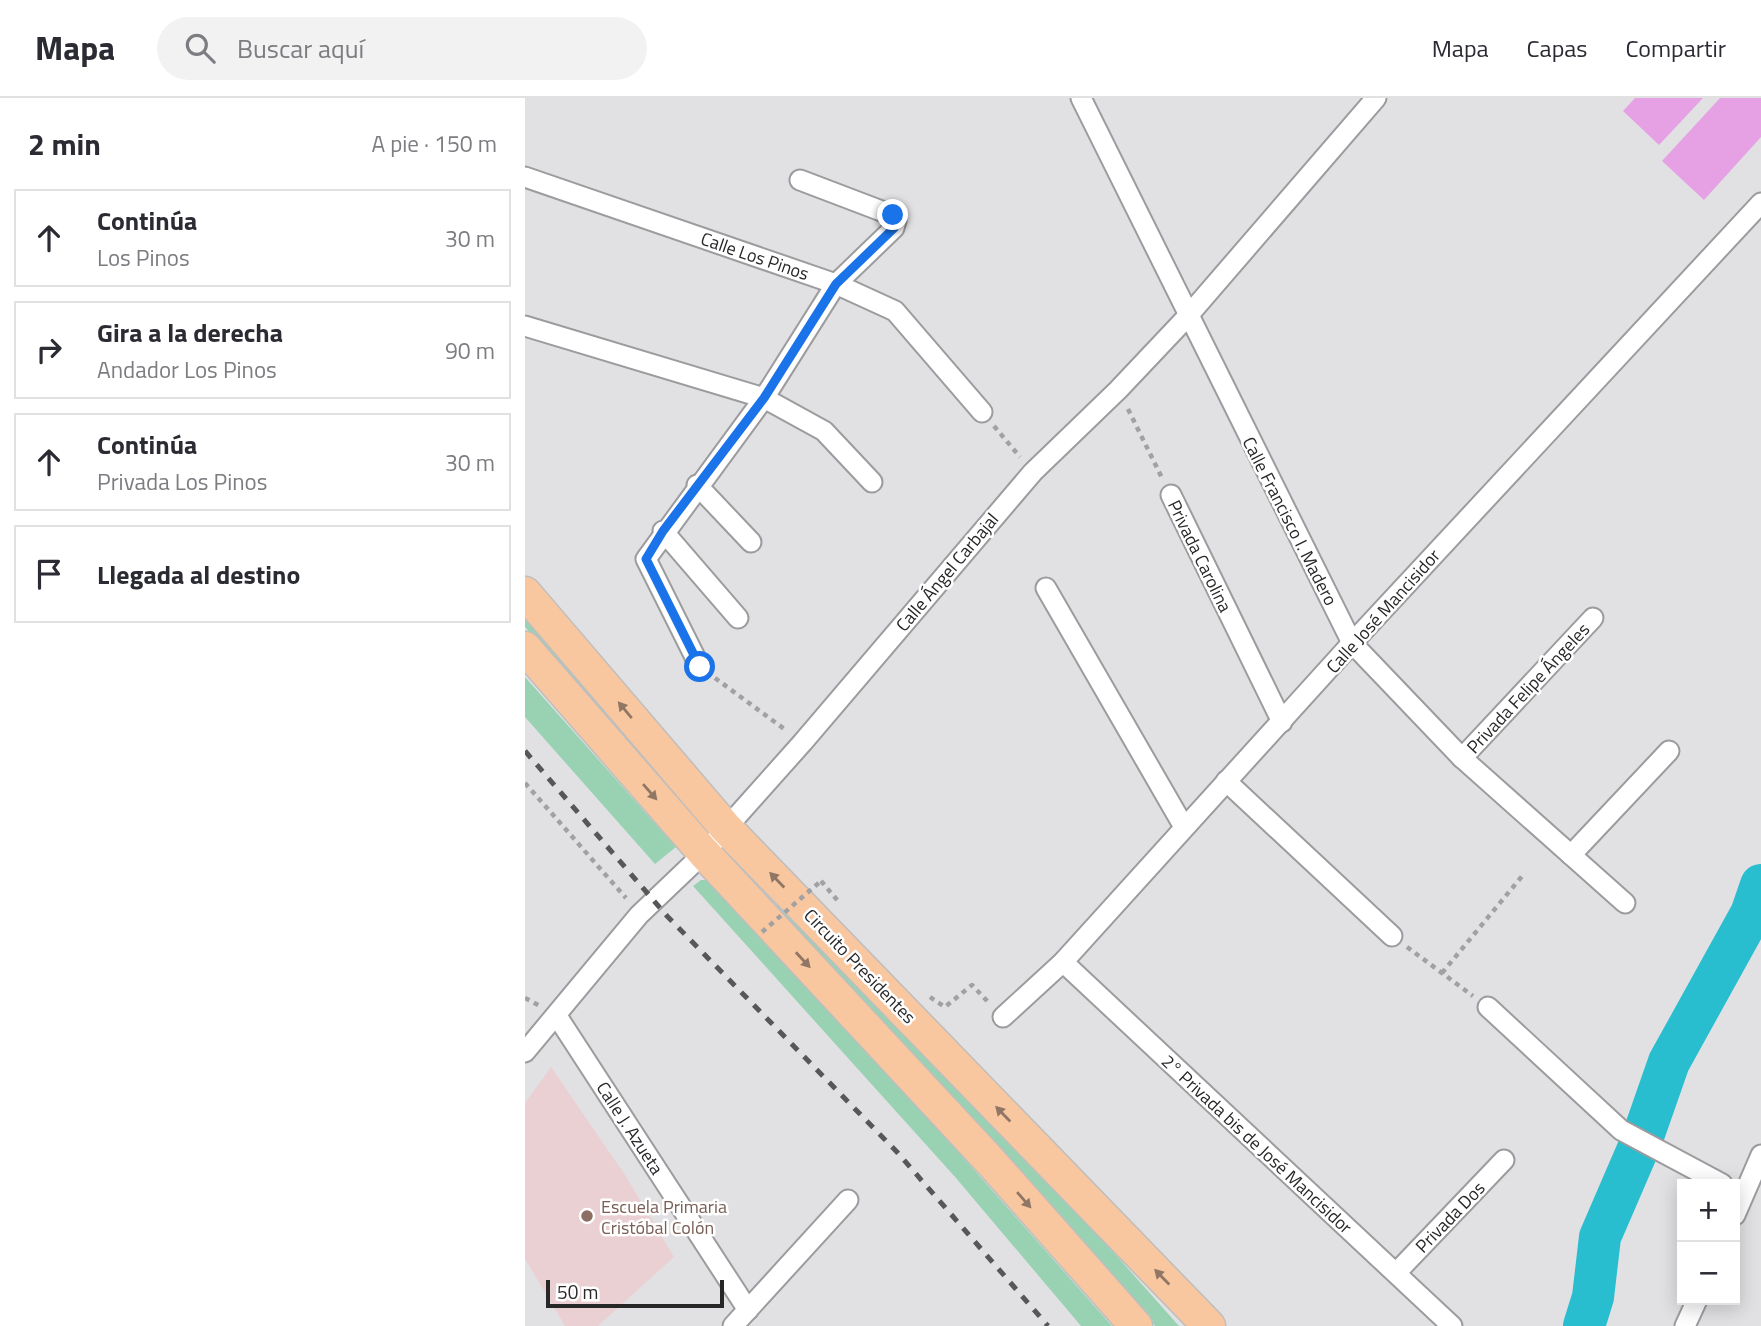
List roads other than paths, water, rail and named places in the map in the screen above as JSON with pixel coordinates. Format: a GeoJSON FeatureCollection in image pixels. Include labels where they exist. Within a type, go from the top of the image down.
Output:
{"type":"FeatureCollection","features":[{"type":"Feature","properties":{"kind":"main road","name":"Circuito Presidentes"},"geometry":{"type":"LineString","coordinates":[[525,593],[726,828],[1209,1326]]}},
{"type":"Feature","properties":{"kind":"main road","name":"Circuito Presidentes"},"geometry":{"type":"LineString","coordinates":[[525,648],[704,853],[991,1162],[1136,1326]]}},
{"type":"Feature","properties":{"kind":"street","name":"Calle Francisco I. Madero"},"geometry":{"type":"LineString","coordinates":[[1081,98],[1187,317],[1352,643],[1462,758],[1625,903]]}},
{"type":"Feature","properties":{"kind":"street","name":"Calle Ángel Carbajal"},"geometry":{"type":"LineString","coordinates":[[525,1052],[640,914],[704,853],[803,742],[1033,472],[1118,390],[1187,317],[1376,98]]}},
{"type":"Feature","properties":{"kind":"street","name":"Calle Los Pinos"},"geometry":{"type":"LineString","coordinates":[[525,178],[836,284],[895,311],[982,412]]}},
{"type":"Feature","properties":{"kind":"street"},"geometry":{"type":"LineString","coordinates":[[700,667],[646,559],[663,531],[764,398],[836,284],[897,221],[893,215],[800,180]]}},
{"type":"Feature","properties":{"kind":"street","name":"Calle José Mancisidor"},"geometry":{"type":"LineString","coordinates":[[1003,1017],[1063,962],[1226,780],[1761,203]]}},
{"type":"Feature","properties":{"kind":"street"},"geometry":{"type":"LineString","coordinates":[[525,326],[764,398],[824,431],[872,482]]}},
{"type":"Feature","properties":{"kind":"street"},"geometry":{"type":"LineString","coordinates":[[698,485],[751,542]]}},
{"type":"Feature","properties":{"kind":"street","name":"Privada Carolina"},"geometry":{"type":"LineString","coordinates":[[1171,495],[1282,722]]}},
{"type":"Feature","properties":{"kind":"street"},"geometry":{"type":"LineString","coordinates":[[663,531],[738,618]]}},
{"type":"Feature","properties":{"kind":"street"},"geometry":{"type":"LineString","coordinates":[[1046,589],[1184,827]]}},
{"type":"Feature","properties":{"kind":"street","name":"Privada Felipe Ángeles"},"geometry":{"type":"LineString","coordinates":[[1462,758],[1593,618]]}},
{"type":"Feature","properties":{"kind":"street"},"geometry":{"type":"LineString","coordinates":[[1571,855],[1669,751]]}},
{"type":"Feature","properties":{"kind":"street"},"geometry":{"type":"LineString","coordinates":[[1226,780],[1392,936]]}},
{"type":"Feature","properties":{"kind":"street","name":"2° Privada bis de José Mancisidor"},"geometry":{"type":"LineString","coordinates":[[1063,962],[1453,1326]]}},
{"type":"Feature","properties":{"kind":"street"},"geometry":{"type":"LineString","coordinates":[[1488,1007],[1622,1129],[1713,1179]]}},
{"type":"Feature","properties":{"kind":"street","name":"Calle J. Azueta"},"geometry":{"type":"LineString","coordinates":[[557,1016],[748,1310]]}},
{"type":"Feature","properties":{"kind":"street"},"geometry":{"type":"LineString","coordinates":[[1740,1192],[1761,1155]]}},
{"type":"Feature","properties":{"kind":"street","name":"Privada Dos"},"geometry":{"type":"LineString","coordinates":[[1396,1273],[1504,1160]]}},
{"type":"Feature","properties":{"kind":"street"},"geometry":{"type":"LineString","coordinates":[[733,1326],[848,1200]]}},
{"type":"Feature","properties":{"kind":"street"},"geometry":{"type":"LineString","coordinates":[[1685,1326],[1695,1305]]}},
{"type":"Feature","properties":{"kind":"waterway"},"geometry":{"type":"LineString","coordinates":[[1584,1326],[1593,1297],[1600,1237],[1641,1142],[1669,1062],[1751,914],[1761,885]]}},
{"type":"Feature","properties":{"kind":"railway"},"geometry":{"type":"LineString","coordinates":[[525,751],[667,916],[897,1152],[1048,1326]]}},
{"type":"Feature","properties":{"kind":"place","name":"Escuela Primaria Cristóbal Colón"},"geometry":{"type":"Point","coordinates":[587,1216]}}]}
